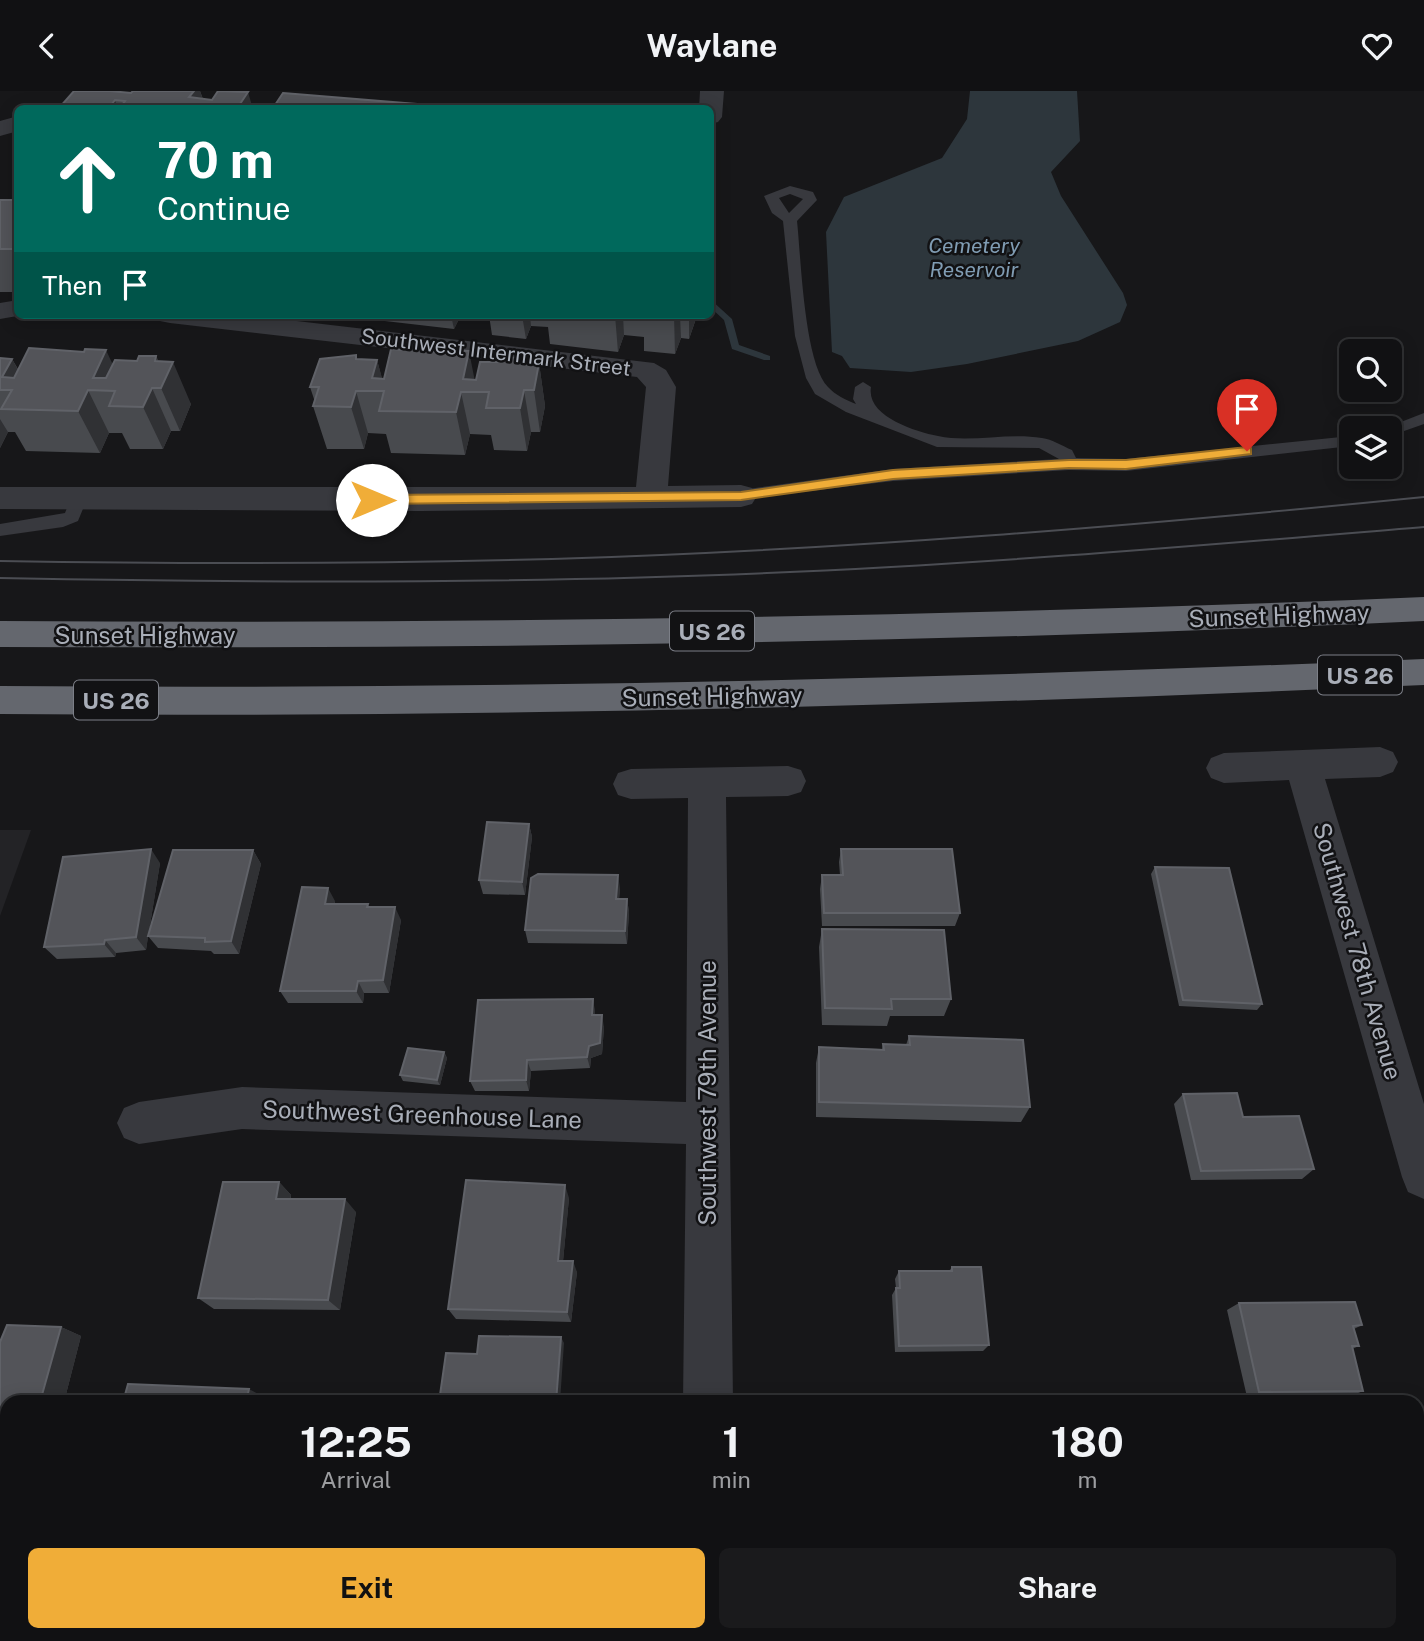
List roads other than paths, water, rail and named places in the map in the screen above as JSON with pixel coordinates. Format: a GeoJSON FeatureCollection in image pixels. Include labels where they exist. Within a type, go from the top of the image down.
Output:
{"type":"FeatureCollection","features":[{"type":"Feature","properties":{"kind":"highway","name":"Sunset Highway"},"geometry":{"type":"LineString","coordinates":[[0,634],[483,634],[899,628],[1424,608]]}},
{"type":"Feature","properties":{"kind":"highway","name":"Sunset Highway"},"geometry":{"type":"LineString","coordinates":[[0,700],[460,700],[757,695],[1424,672]]}},
{"type":"Feature","properties":{"kind":"street","name":"Southwest Intermark Street"},"geometry":{"type":"LineString","coordinates":[[205,319],[644,369],[656,377],[661,387],[651,498]]}},
{"type":"Feature","properties":{"kind":"street"},"geometry":{"type":"LineString","coordinates":[[0,498],[741,496]]}},
{"type":"Feature","properties":{"kind":"street"},"geometry":{"type":"LineString","coordinates":[[1224,768],[1380,762]]}},
{"type":"Feature","properties":{"kind":"street","name":"Southwest 78th Avenue"},"geometry":{"type":"LineString","coordinates":[[1303,766],[1424,1177]]}},
{"type":"Feature","properties":{"kind":"street"},"geometry":{"type":"LineString","coordinates":[[631,784],[788,781]]}},
{"type":"Feature","properties":{"kind":"street","name":"Southwest 79th Avenue"},"geometry":{"type":"LineString","coordinates":[[707,784],[708,1395]]}},
{"type":"Feature","properties":{"kind":"street","name":"Southwest Greenhouse Lane"},"geometry":{"type":"LineString","coordinates":[[139,1123],[242,1108],[706,1124]]}},
{"type":"Feature","properties":{"kind":"lane"},"geometry":{"type":"LineString","coordinates":[[790,220],[802,333],[813,376],[827,393],[884,422],[937,442],[1041,443],[1066,454],[1069,464]]}},
{"type":"Feature","properties":{"kind":"lane"},"geometry":{"type":"LineString","coordinates":[[863,387],[861,399],[868,411],[884,422]]}},
{"type":"Feature","properties":{"kind":"lane"},"geometry":{"type":"LineString","coordinates":[[1402,426],[1424,418]]}},
{"type":"Feature","properties":{"kind":"lane"},"geometry":{"type":"LineString","coordinates":[[741,496],[893,475],[1069,464],[1126,465],[1339,442]]}},
{"type":"Feature","properties":{"kind":"lane"},"geometry":{"type":"LineString","coordinates":[[0,530],[63,521],[72,517],[78,499]]}},
{"type":"Feature","properties":{"kind":"water","name":"Cemetery Reservoir"},"geometry":{"type":"Polygon","coordinates":[[[970,91],[1077,91],[1080,141],[1051,172],[1061,196],[1123,293],[1127,305],[1120,322],[1078,341],[967,364],[911,372],[850,368],[842,356],[832,352],[826,232],[844,197],[942,158],[967,119],[970,91]]]}},
{"type":"Feature","properties":{"kind":"waterway"},"geometry":{"type":"LineString","coordinates":[[714,306],[728,319],[735,347],[767,358]]}},
{"type":"Feature","properties":{"kind":"tram line"},"geometry":{"type":"LineString","coordinates":[[0,561],[345,563],[661,555],[988,535],[1424,497]]}},
{"type":"Feature","properties":{"kind":"tram line"},"geometry":{"type":"LineString","coordinates":[[0,578],[383,581],[671,577],[1013,559],[1424,527]]}}]}
